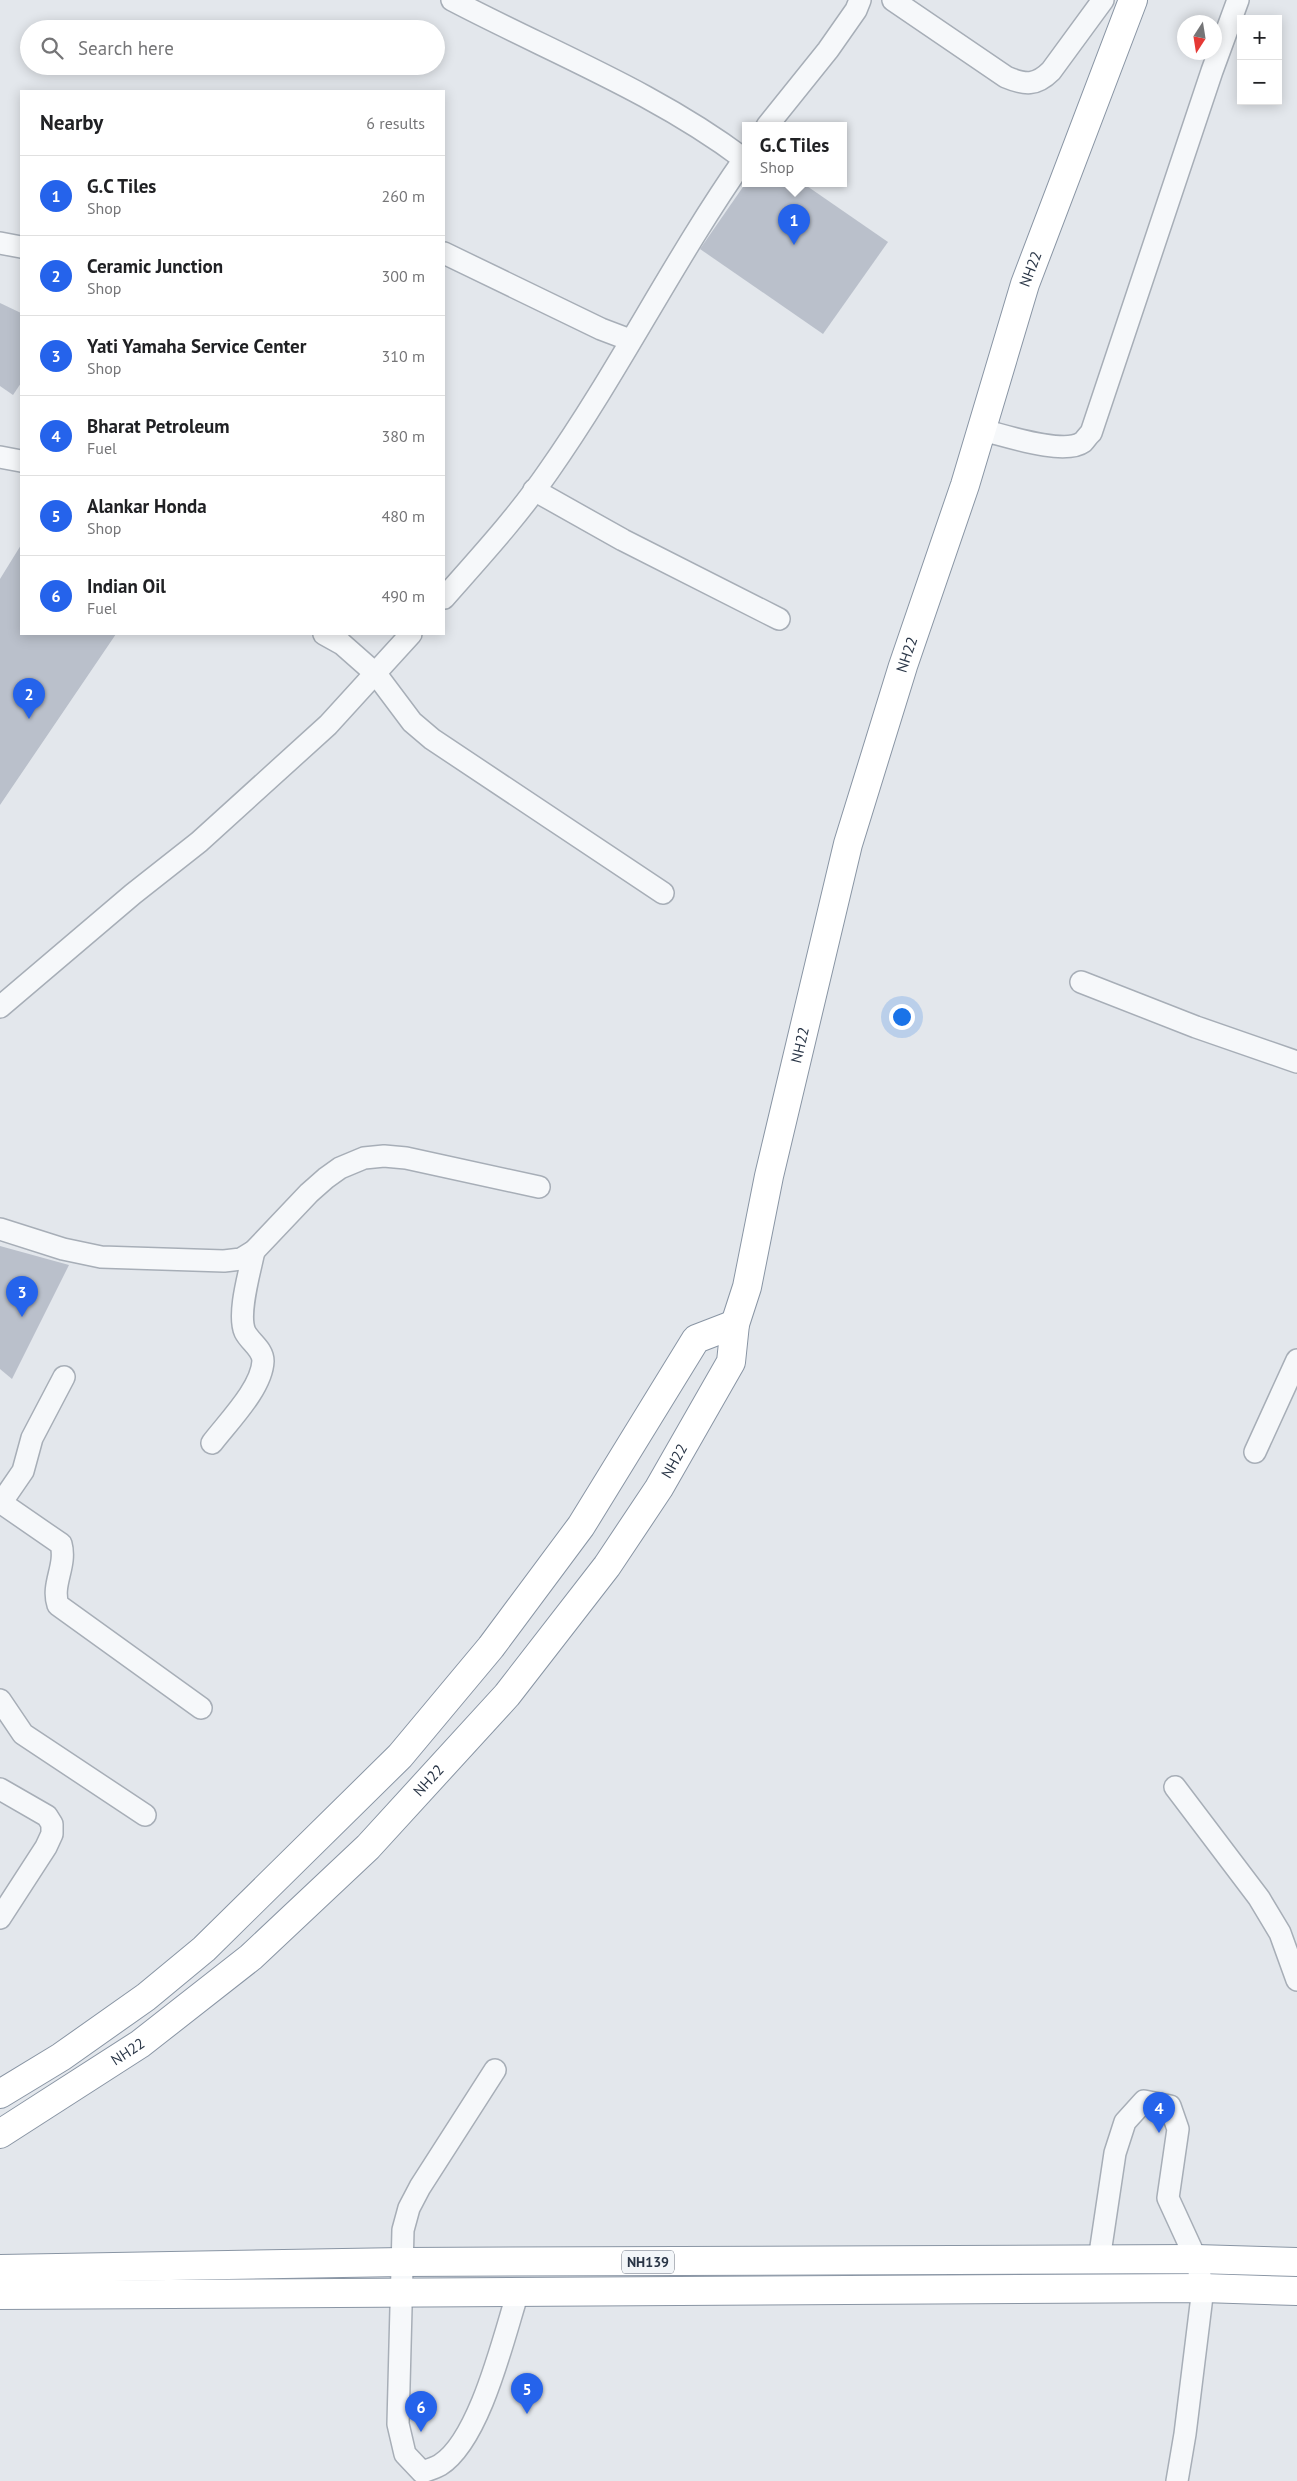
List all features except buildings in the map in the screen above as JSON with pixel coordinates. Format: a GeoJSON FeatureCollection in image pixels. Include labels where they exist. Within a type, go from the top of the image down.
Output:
{"type":"FeatureCollection","features":[{"type":"Feature","properties":{"kind":"highway","name":"NH22"},"geometry":{"type":"LineString","coordinates":[[0,2134],[140,2044],[251,1957],[368,1847],[507,1695],[607,1566],[659,1488],[731,1362],[735,1324],[747,1287],[769,1176],[848,844],[903,666],[965,485],[1025,284],[1132,0]]}},
{"type":"Feature","properties":{"kind":"highway"},"geometry":{"type":"LineString","coordinates":[[0,2094],[61,2057],[146,1998],[204,1949],[400,1756],[492,1646],[580,1526],[696,1339],[735,1324]]}},
{"type":"Feature","properties":{"kind":"highway","name":"NH139"},"geometry":{"type":"LineString","coordinates":[[0,2269],[402,2262],[1196,2259],[1297,2262]]}},
{"type":"Feature","properties":{"kind":"highway","name":"NH139"},"geometry":{"type":"LineString","coordinates":[[0,2295],[1203,2288],[1297,2291]]}},
{"type":"Feature","properties":{"kind":"street"},"geometry":{"type":"LineString","coordinates":[[452,0],[670,109],[742,156]]}},
{"type":"Feature","properties":{"kind":"street"},"geometry":{"type":"LineString","coordinates":[[770,122],[828,50],[856,10],[860,0]]}},
{"type":"Feature","properties":{"kind":"street"},"geometry":{"type":"LineString","coordinates":[[893,0],[1006,77],[1020,83],[1031,84],[1042,79],[1051,71],[1103,0]]}},
{"type":"Feature","properties":{"kind":"street"},"geometry":{"type":"LineString","coordinates":[[982,430],[1052,446],[1068,446],[1082,442],[1091,432],[1212,71],[1238,0]]}},
{"type":"Feature","properties":{"kind":"street"},"geometry":{"type":"LineString","coordinates":[[445,597],[498,537],[534,490],[593,404],[698,227],[742,162]]}},
{"type":"Feature","properties":{"kind":"street"},"geometry":{"type":"LineString","coordinates":[[0,243],[20,247]]}},
{"type":"Feature","properties":{"kind":"street"},"geometry":{"type":"LineString","coordinates":[[445,253],[601,330],[630,340]]}},
{"type":"Feature","properties":{"kind":"street"},"geometry":{"type":"LineString","coordinates":[[0,457],[20,462]]}},
{"type":"Feature","properties":{"kind":"street"},"geometry":{"type":"LineString","coordinates":[[534,490],[623,540],[779,619]]}},
{"type":"Feature","properties":{"kind":"street"},"geometry":{"type":"LineString","coordinates":[[326,635],[342,644],[376,674],[407,717],[432,739],[663,893]]}},
{"type":"Feature","properties":{"kind":"street"},"geometry":{"type":"LineString","coordinates":[[0,1007],[133,894],[199,842],[328,725],[410,635]]}},
{"type":"Feature","properties":{"kind":"street"},"geometry":{"type":"LineString","coordinates":[[1081,982],[1196,1027],[1297,1062]]}},
{"type":"Feature","properties":{"kind":"street"},"geometry":{"type":"LineString","coordinates":[[0,1229],[101,1257],[224,1261],[241,1259],[254,1252],[308,1193],[340,1168],[364,1158],[384,1156],[406,1158],[539,1187]]}},
{"type":"Feature","properties":{"kind":"street"},"geometry":{"type":"LineString","coordinates":[[212,1443],[253,1389],[260,1375],[263,1360],[259,1348],[245,1331],[243,1318],[254,1252]]}},
{"type":"Feature","properties":{"kind":"street"},"geometry":{"type":"LineString","coordinates":[[1255,1452],[1297,1360]]}},
{"type":"Feature","properties":{"kind":"street"},"geometry":{"type":"LineString","coordinates":[[64,1377],[32,1438],[23,1471],[1,1502],[61,1544],[64,1555],[55,1594],[58,1606],[202,1708]]}},
{"type":"Feature","properties":{"kind":"street"},"geometry":{"type":"LineString","coordinates":[[3,1714],[23,1734],[145,1815]]}},
{"type":"Feature","properties":{"kind":"street"},"geometry":{"type":"LineString","coordinates":[[1175,1787],[1259,1898],[1280,1933],[1297,1980]]}},
{"type":"Feature","properties":{"kind":"street"},"geometry":{"type":"LineString","coordinates":[[0,1789],[47,1816],[52,1824],[52,1834],[46,1847],[0,1918]]}},
{"type":"Feature","properties":{"kind":"street"},"geometry":{"type":"LineString","coordinates":[[495,2070],[420,2187],[409,2208],[403,2230],[398,2424],[405,2454],[422,2472],[440,2465],[463,2439],[494,2369],[518,2292]]}},
{"type":"Feature","properties":{"kind":"street"},"geometry":{"type":"LineString","coordinates":[[1099,2260],[1115,2153],[1125,2122],[1144,2101],[1170,2106],[1178,2129],[1168,2198],[1196,2259],[1203,2288],[1185,2434],[1176,2481]]}},
{"type":"Feature","properties":{"kind":"place","name":"G.C Tiles"},"geometry":{"type":"Point","coordinates":[794,245]}},
{"type":"Feature","properties":{"kind":"place","name":"Ceramic Junction"},"geometry":{"type":"Point","coordinates":[29,719]}},
{"type":"Feature","properties":{"kind":"place","name":"Yati Yamaha Service Center"},"geometry":{"type":"Point","coordinates":[22,1317]}},
{"type":"Feature","properties":{"kind":"place","name":"Bharat Petroleum"},"geometry":{"type":"Point","coordinates":[1159,2133]}},
{"type":"Feature","properties":{"kind":"place","name":"Alankar Honda"},"geometry":{"type":"Point","coordinates":[527,2414]}},
{"type":"Feature","properties":{"kind":"place","name":"Indian Oil"},"geometry":{"type":"Point","coordinates":[421,2432]}}]}
